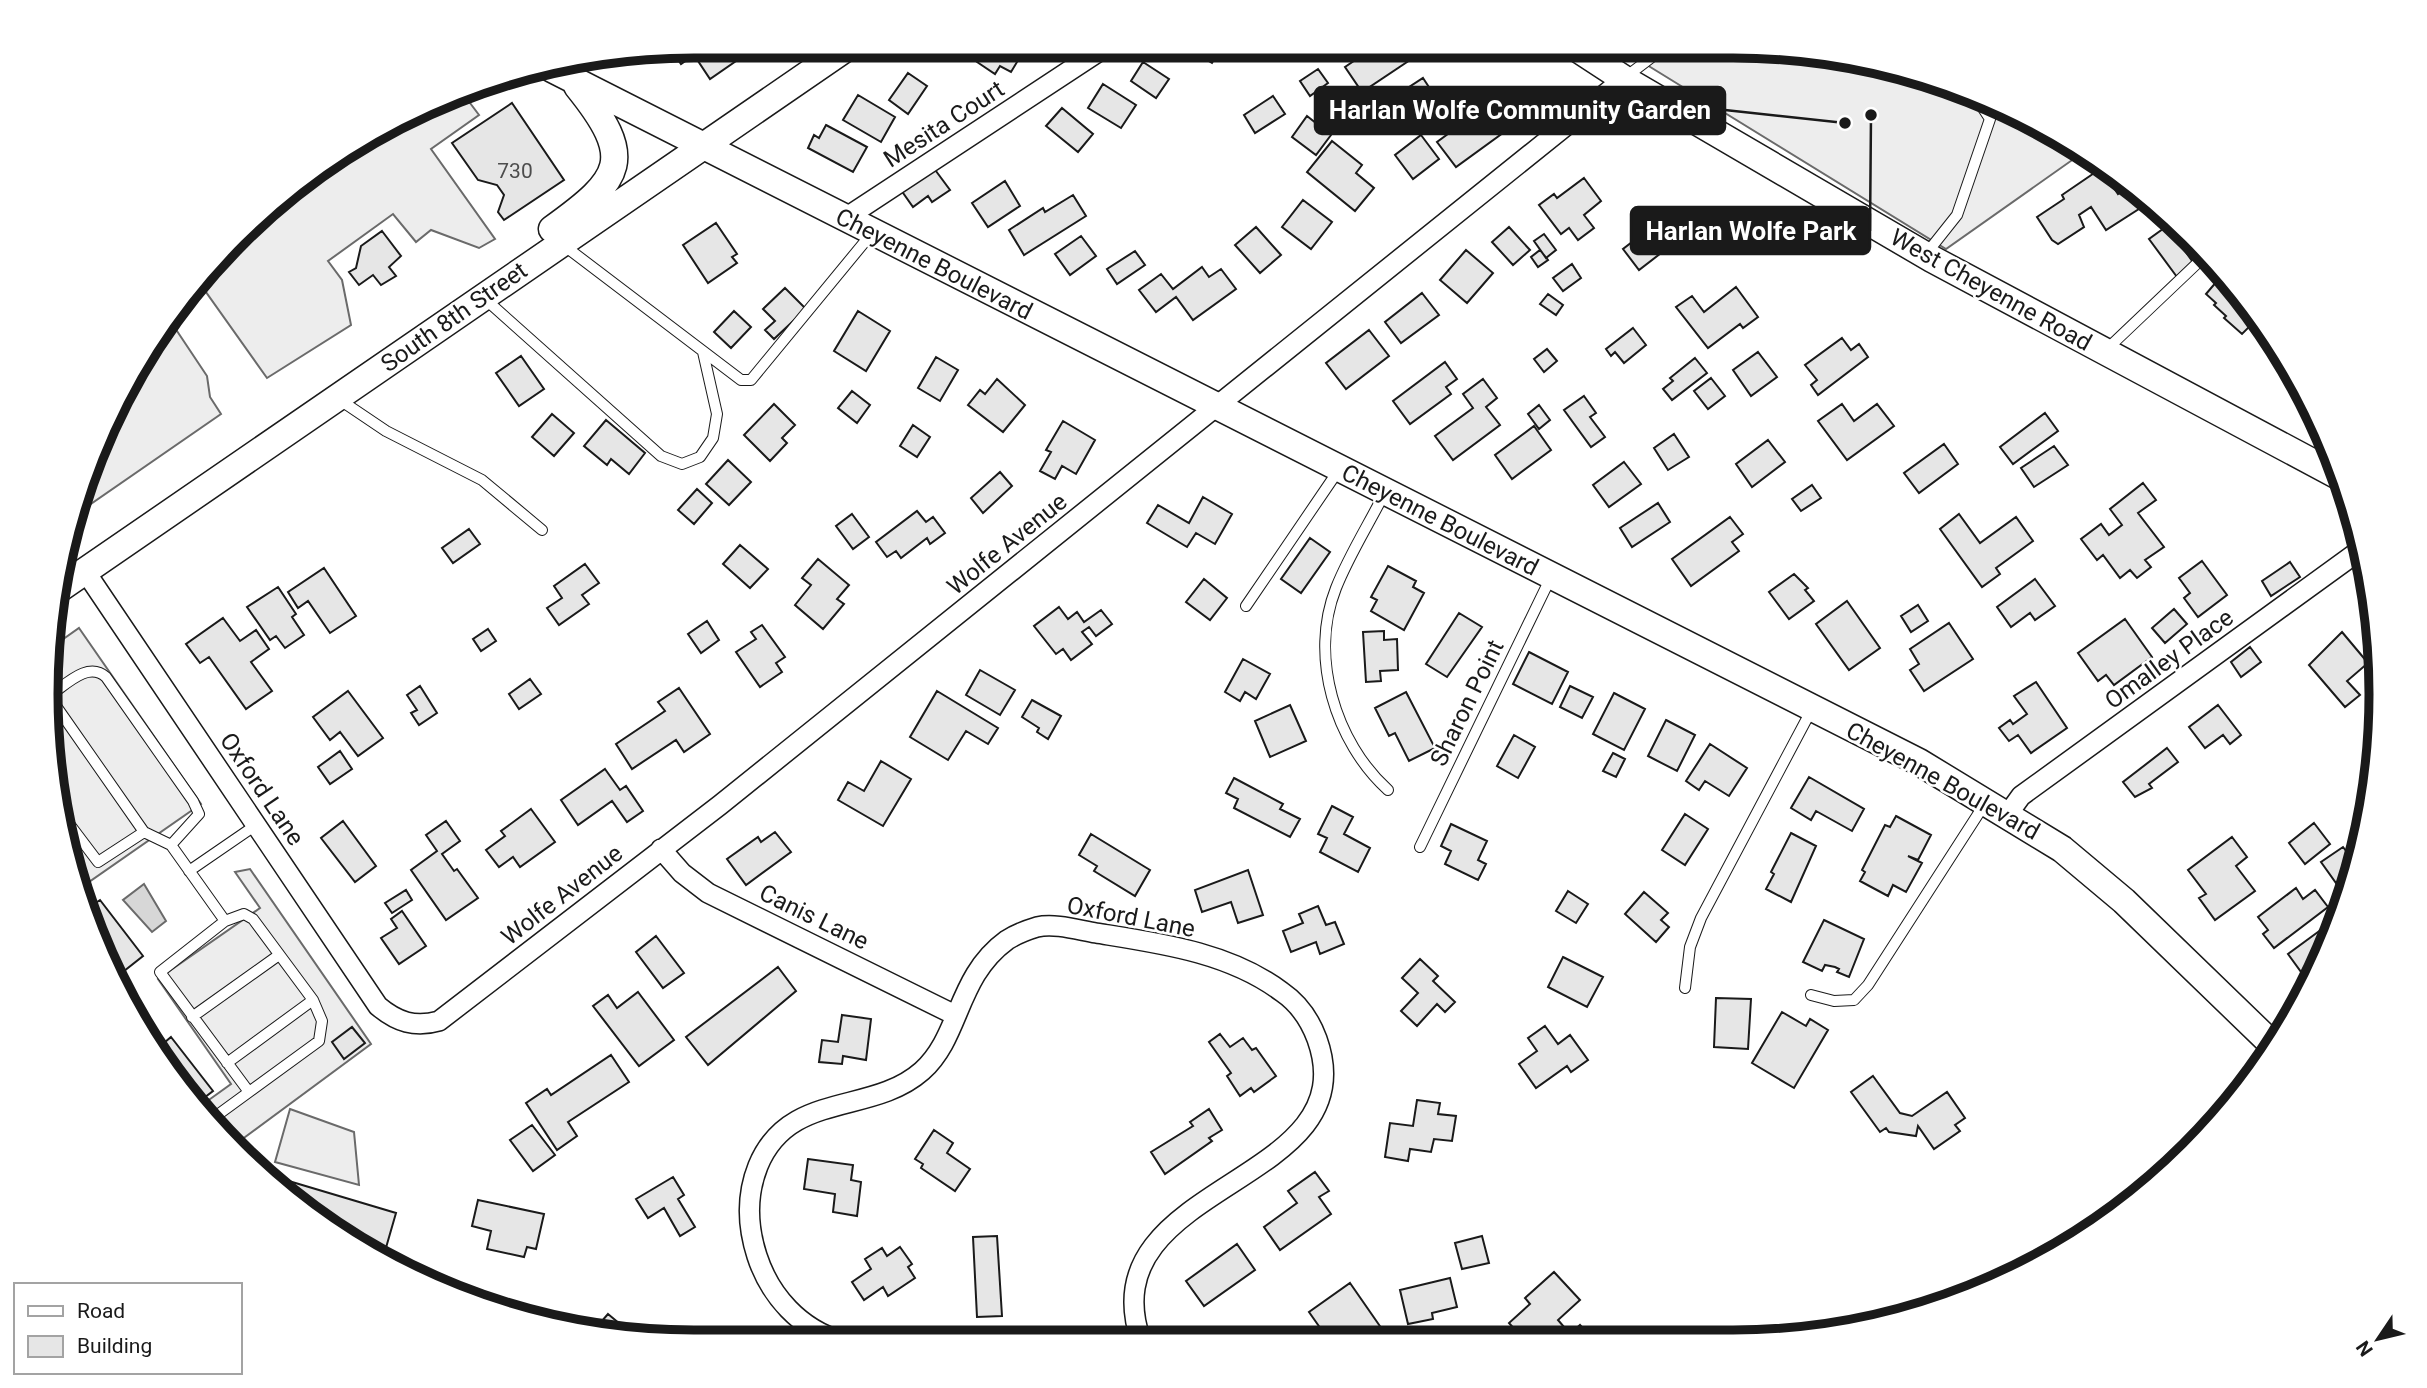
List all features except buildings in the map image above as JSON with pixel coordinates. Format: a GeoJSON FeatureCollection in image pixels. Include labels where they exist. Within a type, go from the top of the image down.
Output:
{"type":"FeatureCollection","features":[{"type":"Feature","properties":{"kind":"main road","name":"South 8th Street"},"geometry":{"type":"LineString","coordinates":[[68,583],[831,58]]}},
{"type":"Feature","properties":{"kind":"main road","name":"West Cheyenne Road"},"geometry":{"type":"LineString","coordinates":[[1592,58],[1623,79],[1925,254],[2328,471]]}},
{"type":"Feature","properties":{"kind":"main road","name":"Cheyenne Boulevard"},"geometry":{"type":"LineString","coordinates":[[562,74],[1919,762],[2062,849],[2124,901],[2267,1039]]}},
{"type":"Feature","properties":{"kind":"main road"},"geometry":{"type":"LineString","coordinates":[[524,269],[536,240],[584,206],[612,175],[615,146],[599,113],[562,74]]}},
{"type":"Feature","properties":{"kind":"street","name":"Mesita Court"},"geometry":{"type":"LineString","coordinates":[[844,219],[1089,58]]}},
{"type":"Feature","properties":{"kind":"street","name":"Wolfe Avenue"},"geometry":{"type":"LineString","coordinates":[[408,1023],[424,1025],[439,1021],[661,849],[1623,79]]}},
{"type":"Feature","properties":{"kind":"street","name":"Omalley Place"},"geometry":{"type":"LineString","coordinates":[[1997,808],[2021,796],[2354,555]]}},
{"type":"Feature","properties":{"kind":"street","name":"Oxford Lane"},"geometry":{"type":"LineString","coordinates":[[85,571],[378,1006],[393,1018],[408,1023]]}},
{"type":"Feature","properties":{"kind":"street","name":"Canis Lane"},"geometry":{"type":"LineString","coordinates":[[661,849],[682,873],[708,892],[955,1014]]}},
{"type":"Feature","properties":{"kind":"street","name":"Oxford Lane"},"geometry":{"type":"LineString","coordinates":[[814,1330],[800,1321],[779,1298],[764,1275],[748,1215],[752,1182],[764,1152],[781,1131],[797,1120],[885,1090],[923,1070],[939,1048],[976,968],[992,951],[1012,937],[1039,927],[1179,947],[1254,975],[1283,992],[1305,1013],[1322,1059],[1323,1083],[1317,1105],[1307,1124],[1285,1147],[1172,1224],[1151,1246],[1139,1270],[1133,1297],[1137,1330]]}},
{"type":"Feature","properties":{"kind":"lane"},"geometry":{"type":"LineString","coordinates":[[1623,79],[1651,58]]}},
{"type":"Feature","properties":{"kind":"lane"},"geometry":{"type":"LineString","coordinates":[[1925,254],[1957,215],[1990,119],[1984,109]]}},
{"type":"Feature","properties":{"kind":"lane"},"geometry":{"type":"LineString","coordinates":[[562,243],[741,380],[751,380],[872,233]]}},
{"type":"Feature","properties":{"kind":"lane"},"geometry":{"type":"LineString","coordinates":[[2105,352],[2199,261]]}},
{"type":"Feature","properties":{"kind":"lane"},"geometry":{"type":"LineString","coordinates":[[483,297],[661,456],[682,464],[700,457],[713,438],[717,414],[704,352]]}},
{"type":"Feature","properties":{"kind":"lane"},"geometry":{"type":"LineString","coordinates":[[337,398],[386,431],[482,480],[542,530]]}},
{"type":"Feature","properties":{"kind":"lane"},"geometry":{"type":"LineString","coordinates":[[1246,606],[1340,468]]}},
{"type":"Feature","properties":{"kind":"lane"},"geometry":{"type":"LineString","coordinates":[[1385,492],[1336,589],[1328,622],[1326,650],[1328,681],[1345,731],[1374,777],[1388,790]]}},
{"type":"Feature","properties":{"kind":"lane","name":"Sharon Point"},"geometry":{"type":"LineString","coordinates":[[1420,847],[1551,577]]}},
{"type":"Feature","properties":{"kind":"lane"},"geometry":{"type":"LineString","coordinates":[[58,690],[87,670],[99,671],[106,677],[193,801],[199,814],[171,845]]}},
{"type":"Feature","properties":{"kind":"lane"},"geometry":{"type":"LineString","coordinates":[[1685,988],[1690,947],[1701,918],[1813,709]]}},
{"type":"Feature","properties":{"kind":"lane"},"geometry":{"type":"LineString","coordinates":[[58,712],[144,832],[171,845],[225,921]]}},
{"type":"Feature","properties":{"kind":"lane"},"geometry":{"type":"LineString","coordinates":[[1811,995],[1834,1001],[1854,1000],[1868,985],[1997,808]]}},
{"type":"Feature","properties":{"kind":"lane"},"geometry":{"type":"LineString","coordinates":[[189,871],[256,825]]}},
{"type":"Feature","properties":{"kind":"lane"},"geometry":{"type":"LineString","coordinates":[[73,830],[97,862],[144,832]]}},
{"type":"Feature","properties":{"kind":"lane"},"geometry":{"type":"LineString","coordinates":[[217,1115],[249,1092],[318,1041],[322,1021],[313,1000],[253,919],[244,914],[225,921],[160,972],[249,1092]]}},
{"type":"Feature","properties":{"kind":"lane"},"geometry":{"type":"LineString","coordinates":[[192,1017],[279,955]]}},
{"type":"Feature","properties":{"kind":"lane"},"geometry":{"type":"LineString","coordinates":[[227,1063],[313,1000]]}},
{"type":"Feature","properties":{"kind":"shaded area"},"geometry":{"type":"Polygon","coordinates":[[[1656,58],[1775,59],[1857,70],[1898,79],[1976,106],[2014,123],[2075,158],[1946,249],[1647,65],[1656,58]]]}},
{"type":"Feature","properties":{"kind":"shaded area"},"geometry":{"type":"Polygon","coordinates":[[[465,101],[470,103],[479,115],[431,149],[495,239],[479,248],[431,230],[416,242],[393,214],[328,261],[342,280],[351,325],[267,378],[204,289],[244,244],[274,216],[341,165],[413,123],[465,101]]]}},
{"type":"Feature","properties":{"kind":"shaded area"},"geometry":{"type":"Polygon","coordinates":[[[175,327],[207,376],[210,397],[221,414],[86,507],[123,413],[175,327]]]}},
{"type":"Feature","properties":{"kind":"shaded area"},"geometry":{"type":"Polygon","coordinates":[[[79,628],[201,804],[87,883],[79,859],[63,777],[58,694],[60,641],[79,628]]]}},
{"type":"Feature","properties":{"kind":"shaded area"},"geometry":{"type":"Polygon","coordinates":[[[250,869],[371,1044],[241,1140],[206,1102],[231,1084],[158,979],[260,908],[235,872],[250,869]]]}},
{"type":"Feature","properties":{"kind":"shaded area"},"geometry":{"type":"Polygon","coordinates":[[[144,884],[166,921],[152,932],[123,900],[144,884]]]}},
{"type":"Feature","properties":{"kind":"shaded area"},"geometry":{"type":"Polygon","coordinates":[[[290,1109],[354,1132],[359,1185],[275,1162],[290,1109]]]}},
{"type":"Feature","properties":{"kind":"place","name":"Harlan Wolfe Park"},"geometry":{"type":"Point","coordinates":[1871,115]}},
{"type":"Feature","properties":{"kind":"place","name":"Harlan Wolfe Community Garden"},"geometry":{"type":"Point","coordinates":[1845,123]}}]}
